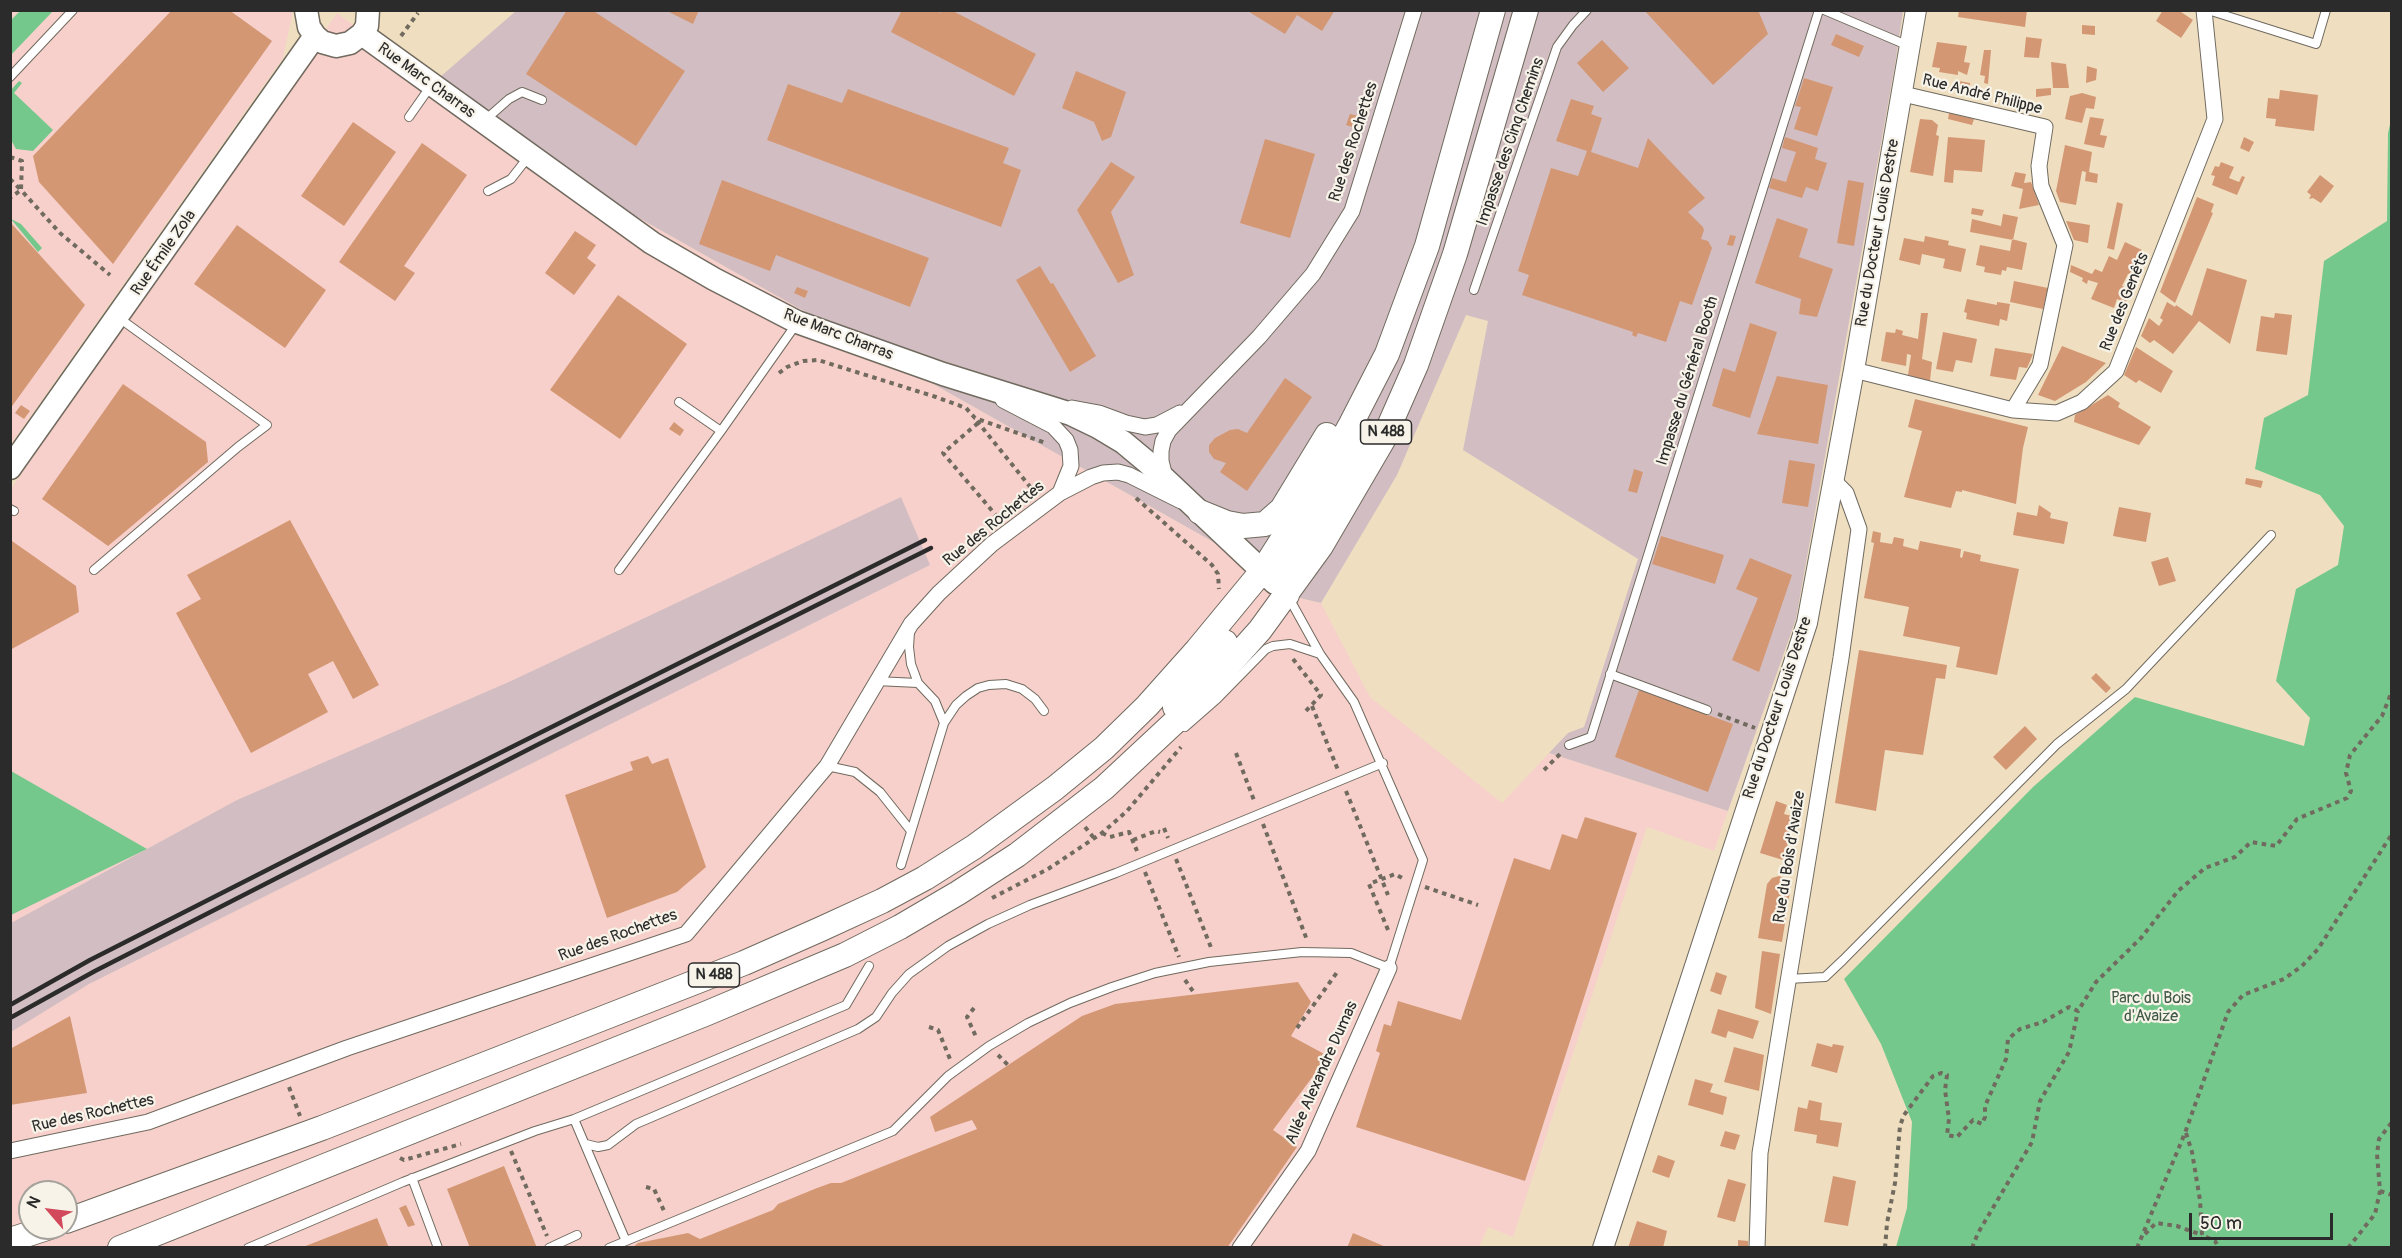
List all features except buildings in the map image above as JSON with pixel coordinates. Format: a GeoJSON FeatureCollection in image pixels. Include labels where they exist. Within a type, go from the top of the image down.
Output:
{"type":"FeatureCollection","features":[{"type":"Feature","properties":{"kind":"main road"},"geometry":{"type":"LineString","coordinates":[[306,10],[309,27],[315,36],[322,42],[336,46],[350,43],[362,34],[366,26],[368,10]]}},
{"type":"Feature","properties":{"kind":"main road","name":"N 488"},"geometry":{"type":"LineString","coordinates":[[78,1217],[322,1128],[744,963],[882,901],[925,878],[1014,819],[1104,748],[1161,690],[1263,570],[1320,480],[1387,354],[1427,246],[1493,10]]}},
{"type":"Feature","properties":{"kind":"main road","name":"N 488"},"geometry":{"type":"LineString","coordinates":[[120,1248],[694,1018],[845,955],[900,927],[1017,855],[1088,800],[1158,739],[1224,673],[1287,595],[1321,546],[1383,440],[1416,365],[1455,255],[1526,10]]}},
{"type":"Feature","properties":{"kind":"main road","name":"Rue Marc Charras"},"geometry":{"type":"LineString","coordinates":[[362,34],[652,243],[714,279],[797,322],[1071,414],[1123,442],[1263,570],[1287,595]]}},
{"type":"Feature","properties":{"kind":"main road","name":"Rue Émile Zola"},"geometry":{"type":"LineString","coordinates":[[10,468],[315,36]]}},
{"type":"Feature","properties":{"kind":"main road"},"geometry":{"type":"LineString","coordinates":[[1197,509],[1227,523],[1243,526],[1265,524],[1273,519],[1282,509],[1357,388],[1387,354]]}},
{"type":"Feature","properties":{"kind":"main road"},"geometry":{"type":"LineString","coordinates":[[1287,595],[1282,580],[1286,567],[1330,499],[1375,412],[1384,388],[1387,354]]}},
{"type":"Feature","properties":{"kind":"main road"},"geometry":{"type":"LineString","coordinates":[[1158,739],[1180,698],[1261,596],[1265,582],[1263,570]]}},
{"type":"Feature","properties":{"kind":"street","name":"Rue des Rochettes"},"geometry":{"type":"LineString","coordinates":[[1166,480],[1161,461],[1164,441],[1169,430],[1258,337],[1313,274],[1335,242],[1352,211],[1414,10]]}},
{"type":"Feature","properties":{"kind":"street","name":"Rue du Docteur Louis Destre"},"geometry":{"type":"LineString","coordinates":[[1603,1248],[1807,623],[1854,370],[1916,10]]}},
{"type":"Feature","properties":{"kind":"street","name":"Rue des Genêts"},"geometry":{"type":"LineString","coordinates":[[1854,370],[2013,410],[2057,413],[2082,402],[2116,371],[2215,119],[2206,10]]}},
{"type":"Feature","properties":{"kind":"street","name":"Rue André Philippe"},"geometry":{"type":"LineString","coordinates":[[1903,94],[2045,127],[2039,166],[2041,186],[2065,245],[2040,365],[2013,410]]}},
{"type":"Feature","properties":{"kind":"street","name":"Rue des Rochettes"},"geometry":{"type":"LineString","coordinates":[[985,387],[1007,403],[1053,426],[1066,440],[1070,450],[1071,466],[1060,493]]}},
{"type":"Feature","properties":{"kind":"street","name":"Rue des Rochettes"},"geometry":{"type":"LineString","coordinates":[[1039,404],[1093,412],[1144,427],[1157,425],[1188,409]]}},
{"type":"Feature","properties":{"kind":"street","name":"Rue des Rochettes"},"geometry":{"type":"LineString","coordinates":[[10,1151],[148,1122],[347,1048],[686,934],[827,766],[911,624],[939,593],[992,544],[1060,493],[1091,477],[1118,472],[1129,475],[1197,509]]}},
{"type":"Feature","properties":{"kind":"street","name":"Rue du Bois d'Avaize"},"geometry":{"type":"LineString","coordinates":[[1757,1248],[1760,1153],[1841,658],[1859,529],[1846,493],[1834,481]]}},
{"type":"Feature","properties":{"kind":"street","name":"Allée Alexandre Dumas"},"geometry":{"type":"LineString","coordinates":[[1240,1248],[1308,1151],[1389,968]]}},
{"type":"Feature","properties":{"kind":"lane"},"geometry":{"type":"LineString","coordinates":[[10,76],[73,10]]}},
{"type":"Feature","properties":{"kind":"lane","name":"Impasse des Cinq Chemins"},"geometry":{"type":"LineString","coordinates":[[1474,290],[1557,47],[1587,10]]}},
{"type":"Feature","properties":{"kind":"lane","name":"Impasse du Général Booth"},"geometry":{"type":"LineString","coordinates":[[1569,745],[1591,737],[1819,10]]}},
{"type":"Feature","properties":{"kind":"lane"},"geometry":{"type":"LineString","coordinates":[[1824,10],[1910,47]]}},
{"type":"Feature","properties":{"kind":"lane"},"geometry":{"type":"LineString","coordinates":[[2206,10],[2316,44],[2326,10]]}},
{"type":"Feature","properties":{"kind":"lane"},"geometry":{"type":"LineString","coordinates":[[409,117],[432,84]]}},
{"type":"Feature","properties":{"kind":"lane"},"geometry":{"type":"LineString","coordinates":[[483,122],[509,99],[522,92],[542,100]]}},
{"type":"Feature","properties":{"kind":"lane"},"geometry":{"type":"LineString","coordinates":[[488,191],[511,179],[529,156]]}},
{"type":"Feature","properties":{"kind":"lane"},"geometry":{"type":"LineString","coordinates":[[94,570],[267,424],[118,318]]}},
{"type":"Feature","properties":{"kind":"lane"},"geometry":{"type":"LineString","coordinates":[[619,570],[721,432],[797,322]]}},
{"type":"Feature","properties":{"kind":"lane"},"geometry":{"type":"LineString","coordinates":[[679,402],[721,432]]}},
{"type":"Feature","properties":{"kind":"lane"},"geometry":{"type":"LineString","coordinates":[[1788,979],[1825,977],[2057,744],[2126,689],[2271,534]]}},
{"type":"Feature","properties":{"kind":"lane"},"geometry":{"type":"LineString","coordinates":[[609,1248],[625,1239],[893,1131],[915,1107],[956,1070],[983,1050],[1028,1023],[1070,1003],[1155,973],[1258,957],[1310,952],[1351,953],[1389,968],[1423,860],[1383,763],[1354,702],[1320,654],[1287,595]]}},
{"type":"Feature","properties":{"kind":"lane"},"geometry":{"type":"LineString","coordinates":[[911,624],[910,656],[918,683],[935,701],[944,723]]}},
{"type":"Feature","properties":{"kind":"lane"},"geometry":{"type":"LineString","coordinates":[[1158,739],[1178,732],[1194,720],[1266,649],[1273,645],[1290,644],[1320,654]]}},
{"type":"Feature","properties":{"kind":"lane"},"geometry":{"type":"LineString","coordinates":[[1610,674],[1707,710]]}},
{"type":"Feature","properties":{"kind":"lane"},"geometry":{"type":"LineString","coordinates":[[876,681],[918,683]]}},
{"type":"Feature","properties":{"kind":"lane"},"geometry":{"type":"LineString","coordinates":[[902,865],[944,723],[956,705],[978,688],[1006,684],[1022,689],[1035,699],[1044,711]]}},
{"type":"Feature","properties":{"kind":"lane"},"geometry":{"type":"LineString","coordinates":[[586,1144],[598,1147],[608,1145],[636,1124],[858,1029],[876,1017],[892,993],[909,974],[948,946],[1030,905],[1383,763]]}},
{"type":"Feature","properties":{"kind":"lane"},"geometry":{"type":"LineString","coordinates":[[827,766],[855,772],[880,792],[911,831]]}},
{"type":"Feature","properties":{"kind":"lane"},"geometry":{"type":"LineString","coordinates":[[248,1248],[412,1178],[507,1141],[574,1119],[846,1005],[869,966]]}},
{"type":"Feature","properties":{"kind":"lane"},"geometry":{"type":"LineString","coordinates":[[574,1119],[625,1239]]}},
{"type":"Feature","properties":{"kind":"lane"},"geometry":{"type":"LineString","coordinates":[[412,1178],[438,1248]]}},
{"type":"Feature","properties":{"kind":"lane"},"geometry":{"type":"LineString","coordinates":[[548,1243],[577,1235]]}},
{"type":"Feature","properties":{"kind":"path"},"geometry":{"type":"LineString","coordinates":[[401,36],[418,13]]}},
{"type":"Feature","properties":{"kind":"path"},"geometry":{"type":"LineString","coordinates":[[10,157],[22,161],[21,190]]}},
{"type":"Feature","properties":{"kind":"path"},"geometry":{"type":"LineString","coordinates":[[10,179],[60,233],[110,276]]}},
{"type":"Feature","properties":{"kind":"path"},"geometry":{"type":"LineString","coordinates":[[10,198],[21,190]]}},
{"type":"Feature","properties":{"kind":"path"},"geometry":{"type":"LineString","coordinates":[[777,375],[787,367],[803,361],[818,360],[966,408],[1037,496]]}},
{"type":"Feature","properties":{"kind":"path"},"geometry":{"type":"LineString","coordinates":[[977,421],[1054,446]]}},
{"type":"Feature","properties":{"kind":"path"},"geometry":{"type":"LineString","coordinates":[[977,421],[943,453],[1003,523]]}},
{"type":"Feature","properties":{"kind":"path"},"geometry":{"type":"LineString","coordinates":[[1303,714],[1321,695],[1319,690]]}},
{"type":"Feature","properties":{"kind":"path"},"geometry":{"type":"LineString","coordinates":[[1972,1248],[1978,1233],[2032,1142],[2040,1101],[2068,1052],[2078,1011],[2096,982],[2140,938],[2178,891],[2205,868],[2235,857],[2251,842],[2276,846],[2297,819],[2347,798],[2351,791],[2346,773],[2350,755],[2382,716],[2391,691]]}},
{"type":"Feature","properties":{"kind":"path"},"geometry":{"type":"LineString","coordinates":[[1312,706],[1388,895]]}},
{"type":"Feature","properties":{"kind":"path"},"geometry":{"type":"LineString","coordinates":[[1707,710],[1770,734]]}},
{"type":"Feature","properties":{"kind":"path"},"geometry":{"type":"LineString","coordinates":[[1544,770],[1569,745]]}},
{"type":"Feature","properties":{"kind":"path"},"geometry":{"type":"LineString","coordinates":[[1236,753],[1310,946]]}},
{"type":"Feature","properties":{"kind":"path"},"geometry":{"type":"LineString","coordinates":[[1164,828],[1214,956]]}},
{"type":"Feature","properties":{"kind":"path"},"geometry":{"type":"LineString","coordinates":[[1133,840],[1156,831],[1160,832]]}},
{"type":"Feature","properties":{"kind":"path"},"geometry":{"type":"LineString","coordinates":[[1102,833],[1110,837],[1129,832],[1180,961]]}},
{"type":"Feature","properties":{"kind":"path"},"geometry":{"type":"LineString","coordinates":[[2137,1248],[2185,1132],[2228,1012],[2243,995],[2284,979],[2302,966],[2318,949],[2391,834]]}},
{"type":"Feature","properties":{"kind":"path"},"geometry":{"type":"LineString","coordinates":[[1297,1028],[1338,971]]}},
{"type":"Feature","properties":{"kind":"path"},"geometry":{"type":"LineString","coordinates":[[1185,979],[1194,994]]}},
{"type":"Feature","properties":{"kind":"path"},"geometry":{"type":"LineString","coordinates":[[1885,1248],[1887,1223],[1895,1183],[1900,1126],[1904,1115],[1924,1087],[1933,1076],[1941,1073],[1947,1075],[1945,1090],[1949,1119],[1947,1135],[1957,1137],[1972,1120],[1982,1124],[1985,1117],[1985,1106],[2006,1059],[2008,1039],[2020,1029],[2043,1022],[2069,1007],[2078,1011]]}},
{"type":"Feature","properties":{"kind":"path"},"geometry":{"type":"LineString","coordinates":[[974,1008],[967,1017],[983,1050]]}},
{"type":"Feature","properties":{"kind":"path"},"geometry":{"type":"LineString","coordinates":[[929,1027],[938,1030],[956,1070]]}},
{"type":"Feature","properties":{"kind":"path"},"geometry":{"type":"LineString","coordinates":[[294,1100],[300,1117]]}},
{"type":"Feature","properties":{"kind":"path"},"geometry":{"type":"LineString","coordinates":[[2348,1248],[2375,1214],[2380,1191],[2377,1154],[2379,1139],[2391,1122]]}},
{"type":"Feature","properties":{"kind":"path"},"geometry":{"type":"LineString","coordinates":[[2185,1132],[2192,1152],[2200,1200],[2202,1235]]}},
{"type":"Feature","properties":{"kind":"path"},"geometry":{"type":"LineString","coordinates":[[507,1141],[548,1243]]}},
{"type":"Feature","properties":{"kind":"path"},"geometry":{"type":"LineString","coordinates":[[398,1154],[405,1160],[466,1142]]}},
{"type":"Feature","properties":{"kind":"path"},"geometry":{"type":"LineString","coordinates":[[2380,1191],[2391,1195]]}},
{"type":"Feature","properties":{"kind":"path"},"geometry":{"type":"LineString","coordinates":[[2142,1237],[2156,1223],[2176,1226],[2202,1235],[2215,1241],[2219,1248]]}},
{"type":"Feature","properties":{"kind":"shaded area"},"geometry":{"type":"Polygon","coordinates":[[[517,10],[1903,11],[1796,619],[1728,811],[1549,753],[1568,733],[1584,727],[1638,559],[1463,450],[1488,321],[1466,315],[1397,475],[1321,603],[1287,595],[1263,570],[529,156],[432,84],[517,10]]]}},
{"type":"Feature","properties":{"kind":"shaded area"},"geometry":{"type":"Polygon","coordinates":[[[11,11],[293,11],[283,58],[11,444],[11,11]]]}},
{"type":"Feature","properties":{"kind":"shaded area"},"geometry":{"type":"Polygon","coordinates":[[[337,13],[529,156],[1263,570],[1287,595],[1321,603],[1370,697],[1502,803],[1549,753],[1728,811],[1714,851],[1647,827],[1513,1237],[1488,1227],[1479,1247],[24,1248],[11,1239],[11,489],[337,13]]]}},
{"type":"Feature","properties":{"kind":"shaded area"},"geometry":{"type":"Polygon","coordinates":[[[901,497],[930,565],[89,984],[11,1032],[11,923],[237,800],[511,681],[901,497]]]}},
{"type":"Feature","properties":{"kind":"green space"},"geometry":{"type":"Polygon","coordinates":[[[21,10],[53,11],[11,55],[11,20],[21,10]]]}},
{"type":"Feature","properties":{"kind":"green space"},"geometry":{"type":"Polygon","coordinates":[[[19,81],[22,83],[14,93],[53,130],[33,151],[16,149],[11,140],[11,90],[19,81]]]}},
{"type":"Feature","properties":{"kind":"green space","name":"Parc du Bois d'Avaize"},"geometry":{"type":"Polygon","coordinates":[[[2391,120],[2391,1247],[1896,1247],[1907,1208],[1912,1122],[1881,1044],[1844,979],[2033,787],[2135,697],[2304,746],[2310,718],[2276,681],[2296,589],[2338,565],[2344,526],[2320,495],[2255,469],[2264,418],[2308,395],[2324,261],[2387,221],[2388,133],[2391,120]]]}},
{"type":"Feature","properties":{"kind":"green space"},"geometry":{"type":"Polygon","coordinates":[[[11,219],[21,224],[42,248],[38,252],[11,219]]]}},
{"type":"Feature","properties":{"kind":"green space"},"geometry":{"type":"Polygon","coordinates":[[[11,771],[147,849],[11,915],[11,771]]]}},
{"type":"Feature","properties":{"kind":"railway"},"geometry":{"type":"LineString","coordinates":[[10,1005],[90,960],[332,837],[925,540]]}},
{"type":"Feature","properties":{"kind":"railway"},"geometry":{"type":"LineString","coordinates":[[10,1018],[95,971],[539,744],[931,548]]}}]}
